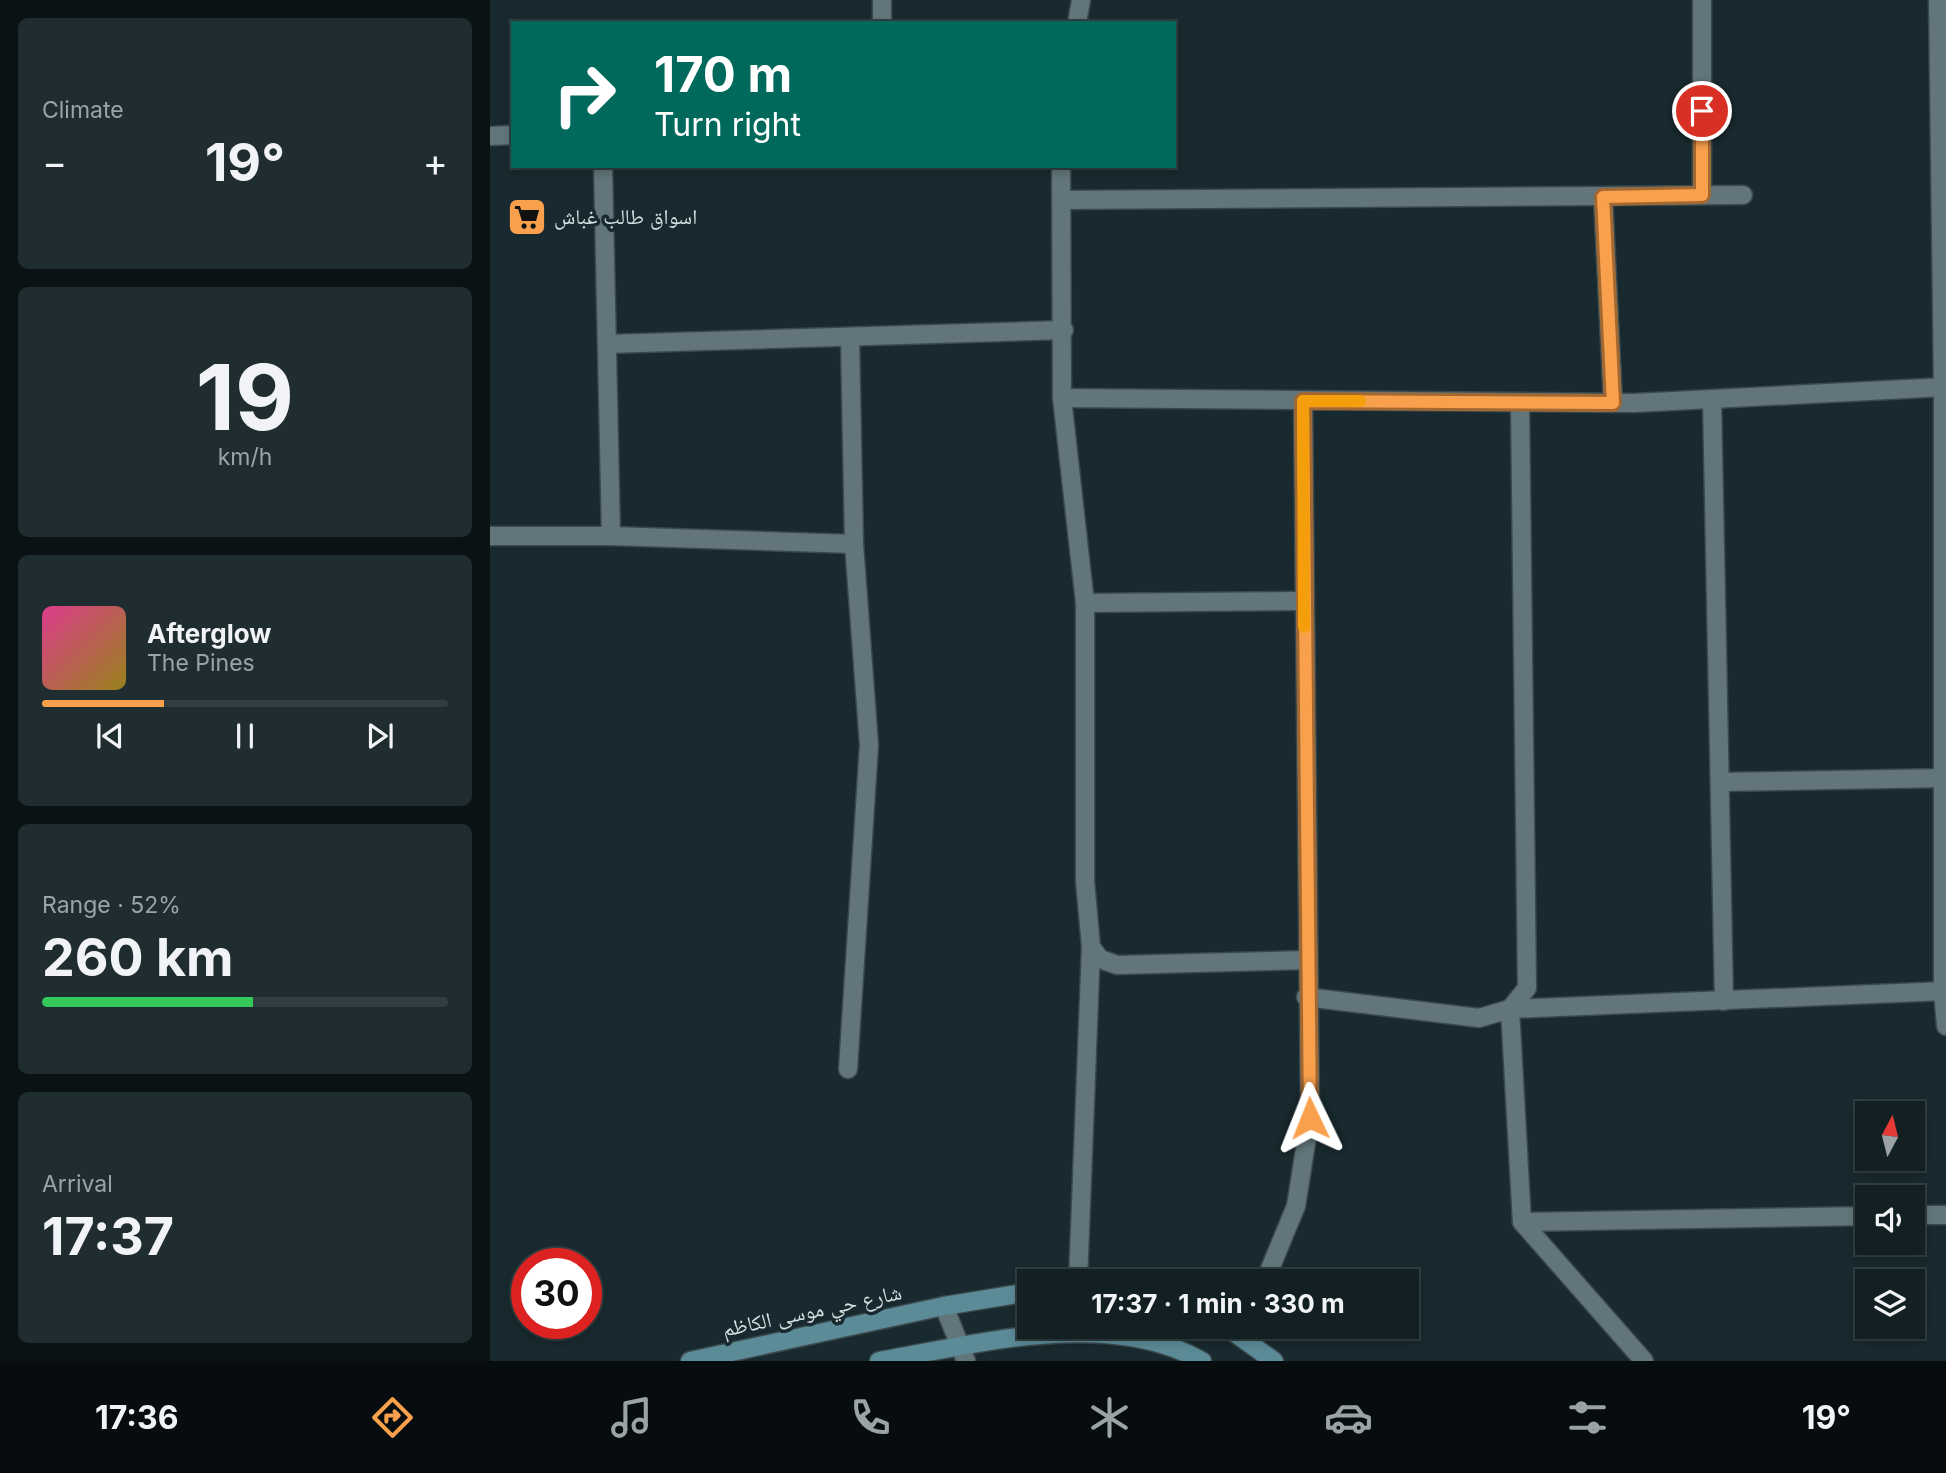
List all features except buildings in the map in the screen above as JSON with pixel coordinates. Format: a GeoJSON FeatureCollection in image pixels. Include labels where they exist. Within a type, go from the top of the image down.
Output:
{"type":"FeatureCollection","features":[{"type":"Feature","properties":{"kind":"main road","name":"شارع حي موسى الكاظم"},"geometry":{"type":"LineString","coordinates":[[690,1361],[944,1306],[1017,1294]]}},
{"type":"Feature","properties":{"kind":"main road"},"geometry":{"type":"LineString","coordinates":[[879,1361],[963,1354],[1022,1339]]}},
{"type":"Feature","properties":{"kind":"main road"},"geometry":{"type":"LineString","coordinates":[[1167,1339],[1202,1361]]}},
{"type":"Feature","properties":{"kind":"main road"},"geometry":{"type":"LineString","coordinates":[[1243,1339],[1274,1361]]}},
{"type":"Feature","properties":{"kind":"street"},"geometry":{"type":"LineString","coordinates":[[882,0],[882,21]]}},
{"type":"Feature","properties":{"kind":"street"},"geometry":{"type":"LineString","coordinates":[[1077,21],[1081,0]]}},
{"type":"Feature","properties":{"kind":"street"},"geometry":{"type":"LineString","coordinates":[[1702,0],[1702,195]]}},
{"type":"Feature","properties":{"kind":"street"},"geometry":{"type":"LineString","coordinates":[[1938,0],[1944,387],[1946,1026]]}},
{"type":"Feature","properties":{"kind":"street"},"geometry":{"type":"LineString","coordinates":[[490,136],[511,135]]}},
{"type":"Feature","properties":{"kind":"street"},"geometry":{"type":"LineString","coordinates":[[603,168],[611,536]]}},
{"type":"Feature","properties":{"kind":"street"},"geometry":{"type":"LineString","coordinates":[[1061,168],[1064,330],[1062,398],[1085,603],[1085,881],[1091,947],[1078,1269]]}},
{"type":"Feature","properties":{"kind":"street"},"geometry":{"type":"LineString","coordinates":[[1062,200],[1743,195]]}},
{"type":"Feature","properties":{"kind":"street"},"geometry":{"type":"LineString","coordinates":[[1603,197],[1613,403]]}},
{"type":"Feature","properties":{"kind":"street"},"geometry":{"type":"LineString","coordinates":[[607,344],[1064,330]]}},
{"type":"Feature","properties":{"kind":"street"},"geometry":{"type":"LineString","coordinates":[[848,1069],[869,745],[854,544],[850,337]]}},
{"type":"Feature","properties":{"kind":"street"},"geometry":{"type":"LineString","coordinates":[[1062,398],[1613,403],[1944,387]]}},
{"type":"Feature","properties":{"kind":"street"},"geometry":{"type":"LineString","coordinates":[[1712,399],[1724,1001]]}},
{"type":"Feature","properties":{"kind":"street"},"geometry":{"type":"LineString","coordinates":[[1270,1269],[1297,1206],[1310,1118],[1306,997],[1303,401]]}},
{"type":"Feature","properties":{"kind":"street"},"geometry":{"type":"LineString","coordinates":[[1520,402],[1527,988],[1510,1009],[1522,1222],[1644,1361]]}},
{"type":"Feature","properties":{"kind":"street"},"geometry":{"type":"LineString","coordinates":[[490,536],[611,536],[854,544]]}},
{"type":"Feature","properties":{"kind":"street"},"geometry":{"type":"LineString","coordinates":[[1085,603],[1304,601]]}},
{"type":"Feature","properties":{"kind":"street"},"geometry":{"type":"LineString","coordinates":[[1720,782],[1944,778]]}},
{"type":"Feature","properties":{"kind":"street"},"geometry":{"type":"LineString","coordinates":[[1091,947],[1100,960],[1117,965],[1306,960]]}},
{"type":"Feature","properties":{"kind":"street"},"geometry":{"type":"LineString","coordinates":[[1306,997],[1479,1018],[1510,1009],[1945,991]]}},
{"type":"Feature","properties":{"kind":"street"},"geometry":{"type":"LineString","coordinates":[[1925,1216],[1946,1215]]}},
{"type":"Feature","properties":{"kind":"street"},"geometry":{"type":"LineString","coordinates":[[1522,1222],[1855,1216]]}},
{"type":"Feature","properties":{"kind":"street"},"geometry":{"type":"LineString","coordinates":[[944,1306],[963,1354]]}},
{"type":"Feature","properties":{"kind":"slow traffic"},"geometry":{"type":"LineString","coordinates":[[1304,627],[1303,401],[1360,401]]}},
{"type":"Feature","properties":{"kind":"place","name":"اسواق طالب غباش"},"geometry":{"type":"Point","coordinates":[527,217]}},
{"type":"Feature","properties":{"kind":"route"},"geometry":{"type":"LineString","coordinates":[[1310,1118],[1306,997],[1303,401],[1613,403],[1603,197],[1702,195],[1702,111]]}}]}
